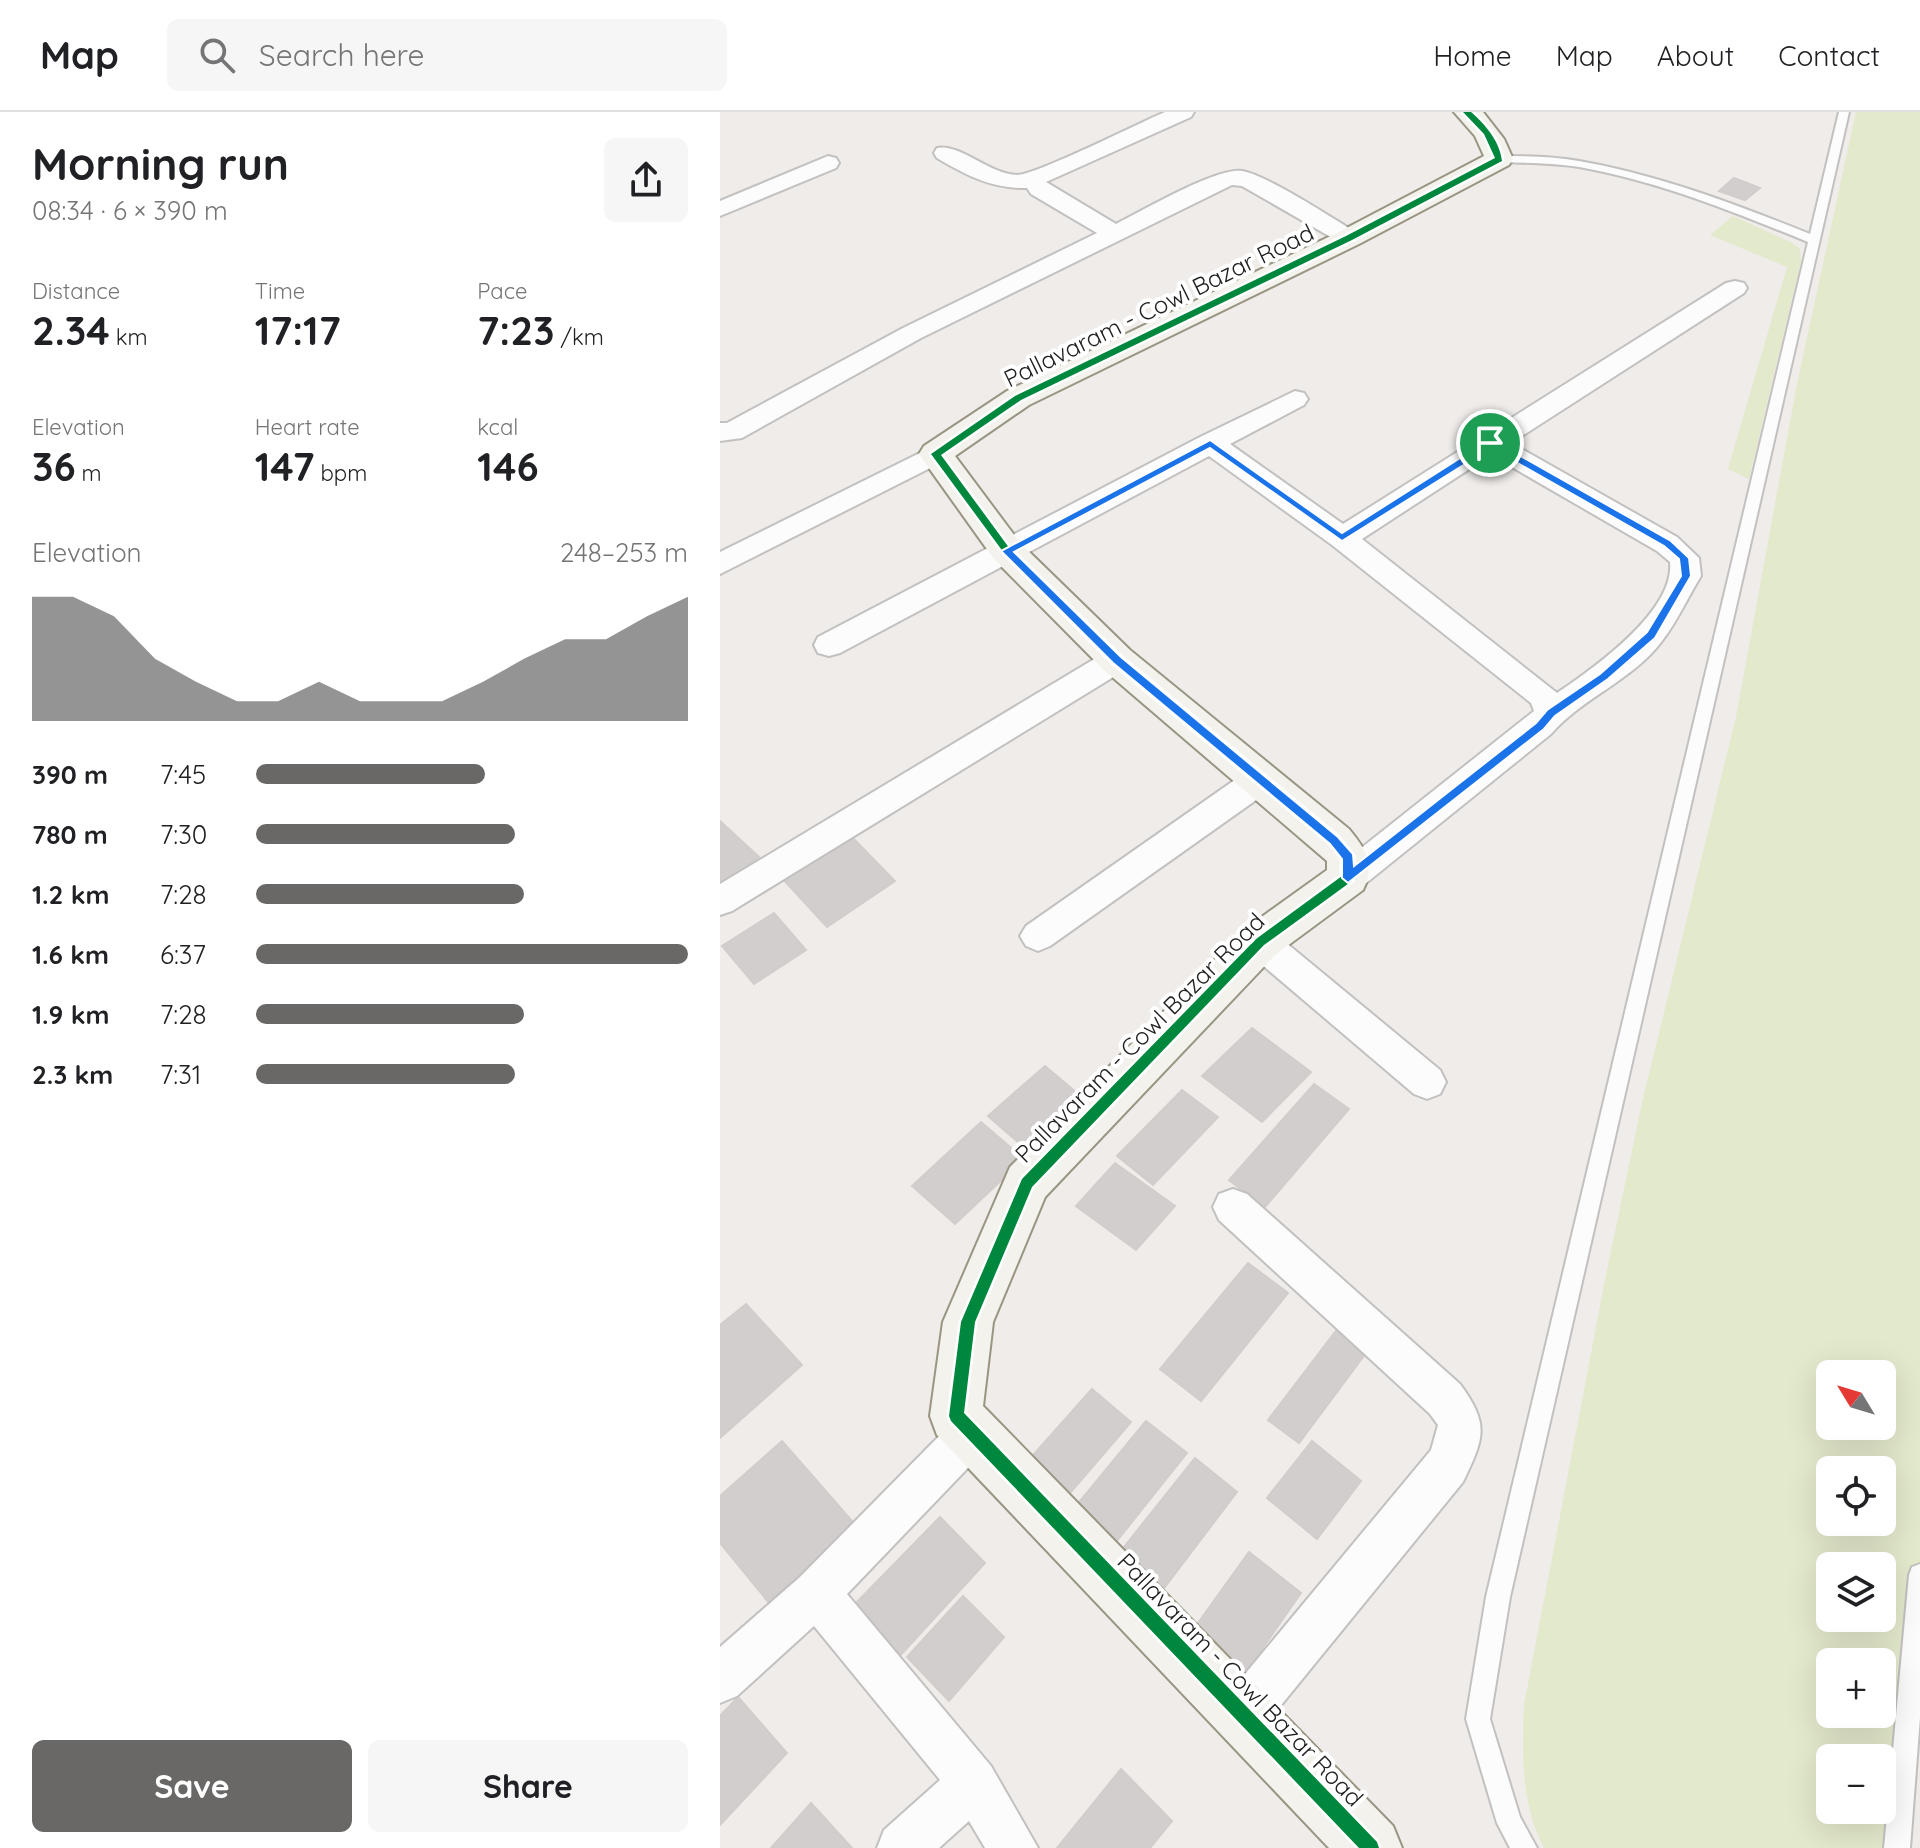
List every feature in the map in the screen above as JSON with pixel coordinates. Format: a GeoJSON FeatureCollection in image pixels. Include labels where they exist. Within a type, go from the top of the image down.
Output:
{"type":"FeatureCollection","features":[{"type":"Feature","properties":{"kind":"street"},"geometry":{"type":"LineString","coordinates":[[945,153],[1003,183],[1034,181],[1043,174],[1183,112]]}},
{"type":"Feature","properties":{"kind":"street"},"geometry":{"type":"LineString","coordinates":[[1467,112],[1483,125],[1499,159]]}},
{"type":"Feature","properties":{"kind":"street","name":"Pallavaram - Cowl Bazar Road"},"geometry":{"type":"LineString","coordinates":[[936,454],[1018,398],[1349,238],[1499,159]]}},
{"type":"Feature","properties":{"kind":"street"},"geometry":{"type":"LineString","coordinates":[[720,209],[828,163]]}},
{"type":"Feature","properties":{"kind":"street"},"geometry":{"type":"LineString","coordinates":[[720,432],[732,432],[912,333],[1226,179],[1239,177],[1349,238]]}},
{"type":"Feature","properties":{"kind":"street"},"geometry":{"type":"LineString","coordinates":[[1034,181],[1039,189],[1113,232]]}},
{"type":"Feature","properties":{"kind":"street"},"geometry":{"type":"LineString","coordinates":[[1342,538],[1735,288]]}},
{"type":"Feature","properties":{"kind":"street"},"geometry":{"type":"LineString","coordinates":[[829,645],[1295,399]]}},
{"type":"Feature","properties":{"kind":"street"},"geometry":{"type":"LineString","coordinates":[[1210,443],[1342,538],[1543,696],[1551,713]]}},
{"type":"Feature","properties":{"kind":"street"},"geometry":{"type":"LineString","coordinates":[[1348,878],[1540,726],[1551,713],[1604,676],[1651,635],[1686,576],[1684,558],[1667,544],[1490,443]]}},
{"type":"Feature","properties":{"kind":"street"},"geometry":{"type":"LineString","coordinates":[[720,564],[936,454],[1007,551],[1117,660],[1334,840],[1348,857],[1348,878]]}},
{"type":"Feature","properties":{"kind":"street"},"geometry":{"type":"LineString","coordinates":[[720,901],[1117,660]]}},
{"type":"Feature","properties":{"kind":"street"},"geometry":{"type":"LineString","coordinates":[[1038,936],[1261,779]]}},
{"type":"Feature","properties":{"kind":"street","name":"Pallavaram - Cowl Bazar Road"},"geometry":{"type":"LineString","coordinates":[[1348,878],[1260,942],[1027,1183],[968,1322],[956,1416],[1371,1848]]}},
{"type":"Feature","properties":{"kind":"street"},"geometry":{"type":"LineString","coordinates":[[1260,942],[1427,1082]]}},
{"type":"Feature","properties":{"kind":"street"},"geometry":{"type":"LineString","coordinates":[[1233,1207],[1445,1399],[1460,1420],[1457,1446],[1447,1466],[1243,1714]]}},
{"type":"Feature","properties":{"kind":"street"},"geometry":{"type":"LineString","coordinates":[[720,1679],[816,1593],[972,1433]]}},
{"type":"Feature","properties":{"kind":"street"},"geometry":{"type":"LineString","coordinates":[[816,1593],[974,1783],[1013,1848]]}},
{"type":"Feature","properties":{"kind":"street"},"geometry":{"type":"LineString","coordinates":[[902,1848],[974,1783]]}},
{"type":"Feature","properties":{"kind":"lane"},"geometry":{"type":"LineString","coordinates":[[1524,1848],[1509,1823],[1478,1719],[1498,1597],[1844,112]]}},
{"type":"Feature","properties":{"kind":"lane"},"geometry":{"type":"LineString","coordinates":[[1499,159],[1577,164],[1653,183],[1725,204],[1814,240]]}},
{"type":"Feature","properties":{"kind":"lane"},"geometry":{"type":"LineString","coordinates":[[1897,1848],[1920,1575]]}},
{"type":"Feature","properties":{"kind":"green space"},"geometry":{"type":"Polygon","coordinates":[[[1856,112],[1920,112],[1920,1682],[1907,1848],[1544,1848],[1527,1796],[1523,1760],[1524,1705],[1642,1103],[1736,717],[1797,384],[1856,112]]]}},
{"type":"Feature","properties":{"kind":"green space"},"geometry":{"type":"Polygon","coordinates":[[[1733,216],[1792,243],[1800,249],[1801,261],[1749,479],[1728,469],[1787,267],[1710,235],[1733,216]]]}},
{"type":"Feature","properties":{"kind":"building"},"geometry":{"type":"Polygon","coordinates":[[[1734,178],[1760,188],[1745,200],[1719,191],[1734,178]]]}},
{"type":"Feature","properties":{"kind":"building"},"geometry":{"type":"Polygon","coordinates":[[[720,821],[759,857],[720,885],[720,821]]]}},
{"type":"Feature","properties":{"kind":"building"},"geometry":{"type":"Polygon","coordinates":[[[847,832],[895,881],[827,927],[779,875],[847,832]]]}},
{"type":"Feature","properties":{"kind":"building"},"geometry":{"type":"Polygon","coordinates":[[[774,913],[806,950],[754,984],[722,946],[774,913]]]}},
{"type":"Feature","properties":{"kind":"building"},"geometry":{"type":"Polygon","coordinates":[[[1252,1028],[1311,1072],[1262,1122],[1202,1076],[1252,1028]]]}},
{"type":"Feature","properties":{"kind":"building"},"geometry":{"type":"Polygon","coordinates":[[[1045,1066],[1090,1104],[1034,1156],[988,1116],[1045,1066]]]}},
{"type":"Feature","properties":{"kind":"building"},"geometry":{"type":"Polygon","coordinates":[[[1314,1084],[1349,1109],[1265,1207],[1229,1180],[1314,1084]]]}},
{"type":"Feature","properties":{"kind":"building"},"geometry":{"type":"Polygon","coordinates":[[[1182,1090],[1218,1117],[1153,1185],[1117,1156],[1182,1090]]]}},
{"type":"Feature","properties":{"kind":"building"},"geometry":{"type":"Polygon","coordinates":[[[981,1122],[1024,1159],[955,1224],[912,1186],[981,1122]]]}},
{"type":"Feature","properties":{"kind":"building"},"geometry":{"type":"Polygon","coordinates":[[[1115,1163],[1175,1206],[1136,1250],[1076,1206],[1115,1163]]]}},
{"type":"Feature","properties":{"kind":"building"},"geometry":{"type":"Polygon","coordinates":[[[1248,1263],[1288,1293],[1201,1401],[1160,1369],[1248,1263]]]}},
{"type":"Feature","properties":{"kind":"building"},"geometry":{"type":"Polygon","coordinates":[[[746,1304],[802,1365],[720,1438],[720,1325],[746,1304]]]}},
{"type":"Feature","properties":{"kind":"building"},"geometry":{"type":"Polygon","coordinates":[[[1342,1323],[1372,1345],[1299,1443],[1268,1420],[1342,1323]]]}},
{"type":"Feature","properties":{"kind":"building"},"geometry":{"type":"Polygon","coordinates":[[[1092,1389],[1131,1422],[1058,1507],[1019,1471],[1092,1389]]]}},
{"type":"Feature","properties":{"kind":"building"},"geometry":{"type":"Polygon","coordinates":[[[1146,1421],[1187,1453],[1108,1552],[1067,1517],[1146,1421]]]}},
{"type":"Feature","properties":{"kind":"building"},"geometry":{"type":"Polygon","coordinates":[[[782,1441],[859,1529],[774,1609],[720,1543],[720,1496],[782,1441]]]}},
{"type":"Feature","properties":{"kind":"building"},"geometry":{"type":"Polygon","coordinates":[[[1312,1441],[1361,1481],[1317,1539],[1267,1498],[1312,1441]]]}},
{"type":"Feature","properties":{"kind":"building"},"geometry":{"type":"Polygon","coordinates":[[[1195,1458],[1237,1492],[1152,1604],[1108,1567],[1195,1458]]]}},
{"type":"Feature","properties":{"kind":"building"},"geometry":{"type":"Polygon","coordinates":[[[940,1517],[985,1563],[897,1659],[851,1608],[940,1517]]]}},
{"type":"Feature","properties":{"kind":"building"},"geometry":{"type":"Polygon","coordinates":[[[1249,1552],[1301,1593],[1237,1685],[1185,1641],[1249,1552]]]}},
{"type":"Feature","properties":{"kind":"building"},"geometry":{"type":"Polygon","coordinates":[[[963,1596],[1004,1637],[949,1701],[907,1657],[963,1596]]]}},
{"type":"Feature","properties":{"kind":"building"},"geometry":{"type":"Polygon","coordinates":[[[738,1697],[787,1753],[720,1825],[720,1716],[738,1697]]]}},
{"type":"Feature","properties":{"kind":"building"},"geometry":{"type":"Polygon","coordinates":[[[1121,1769],[1172,1821],[1150,1848],[1057,1848],[1121,1769]]]}},
{"type":"Feature","properties":{"kind":"building"},"geometry":{"type":"Polygon","coordinates":[[[811,1803],[852,1848],[771,1848],[811,1803]]]}},
{"type":"Feature","properties":{"kind":"cycle path"},"geometry":{"type":"LineString","coordinates":[[1371,1848],[956,1416],[968,1322],[1027,1183],[1260,942],[1348,878],[1348,857],[1334,840],[1117,660],[1007,551],[936,454],[1018,398],[1349,238],[1499,159],[1487,133],[1467,112]]}},
{"type":"Feature","properties":{"kind":"route"},"geometry":{"type":"LineString","coordinates":[[1210,443],[1342,538],[1490,443],[1667,544],[1684,558],[1686,576],[1651,635],[1604,676],[1551,713],[1540,726],[1348,878],[1348,857],[1334,840],[1117,660],[1007,551],[1210,443]]}}]}
